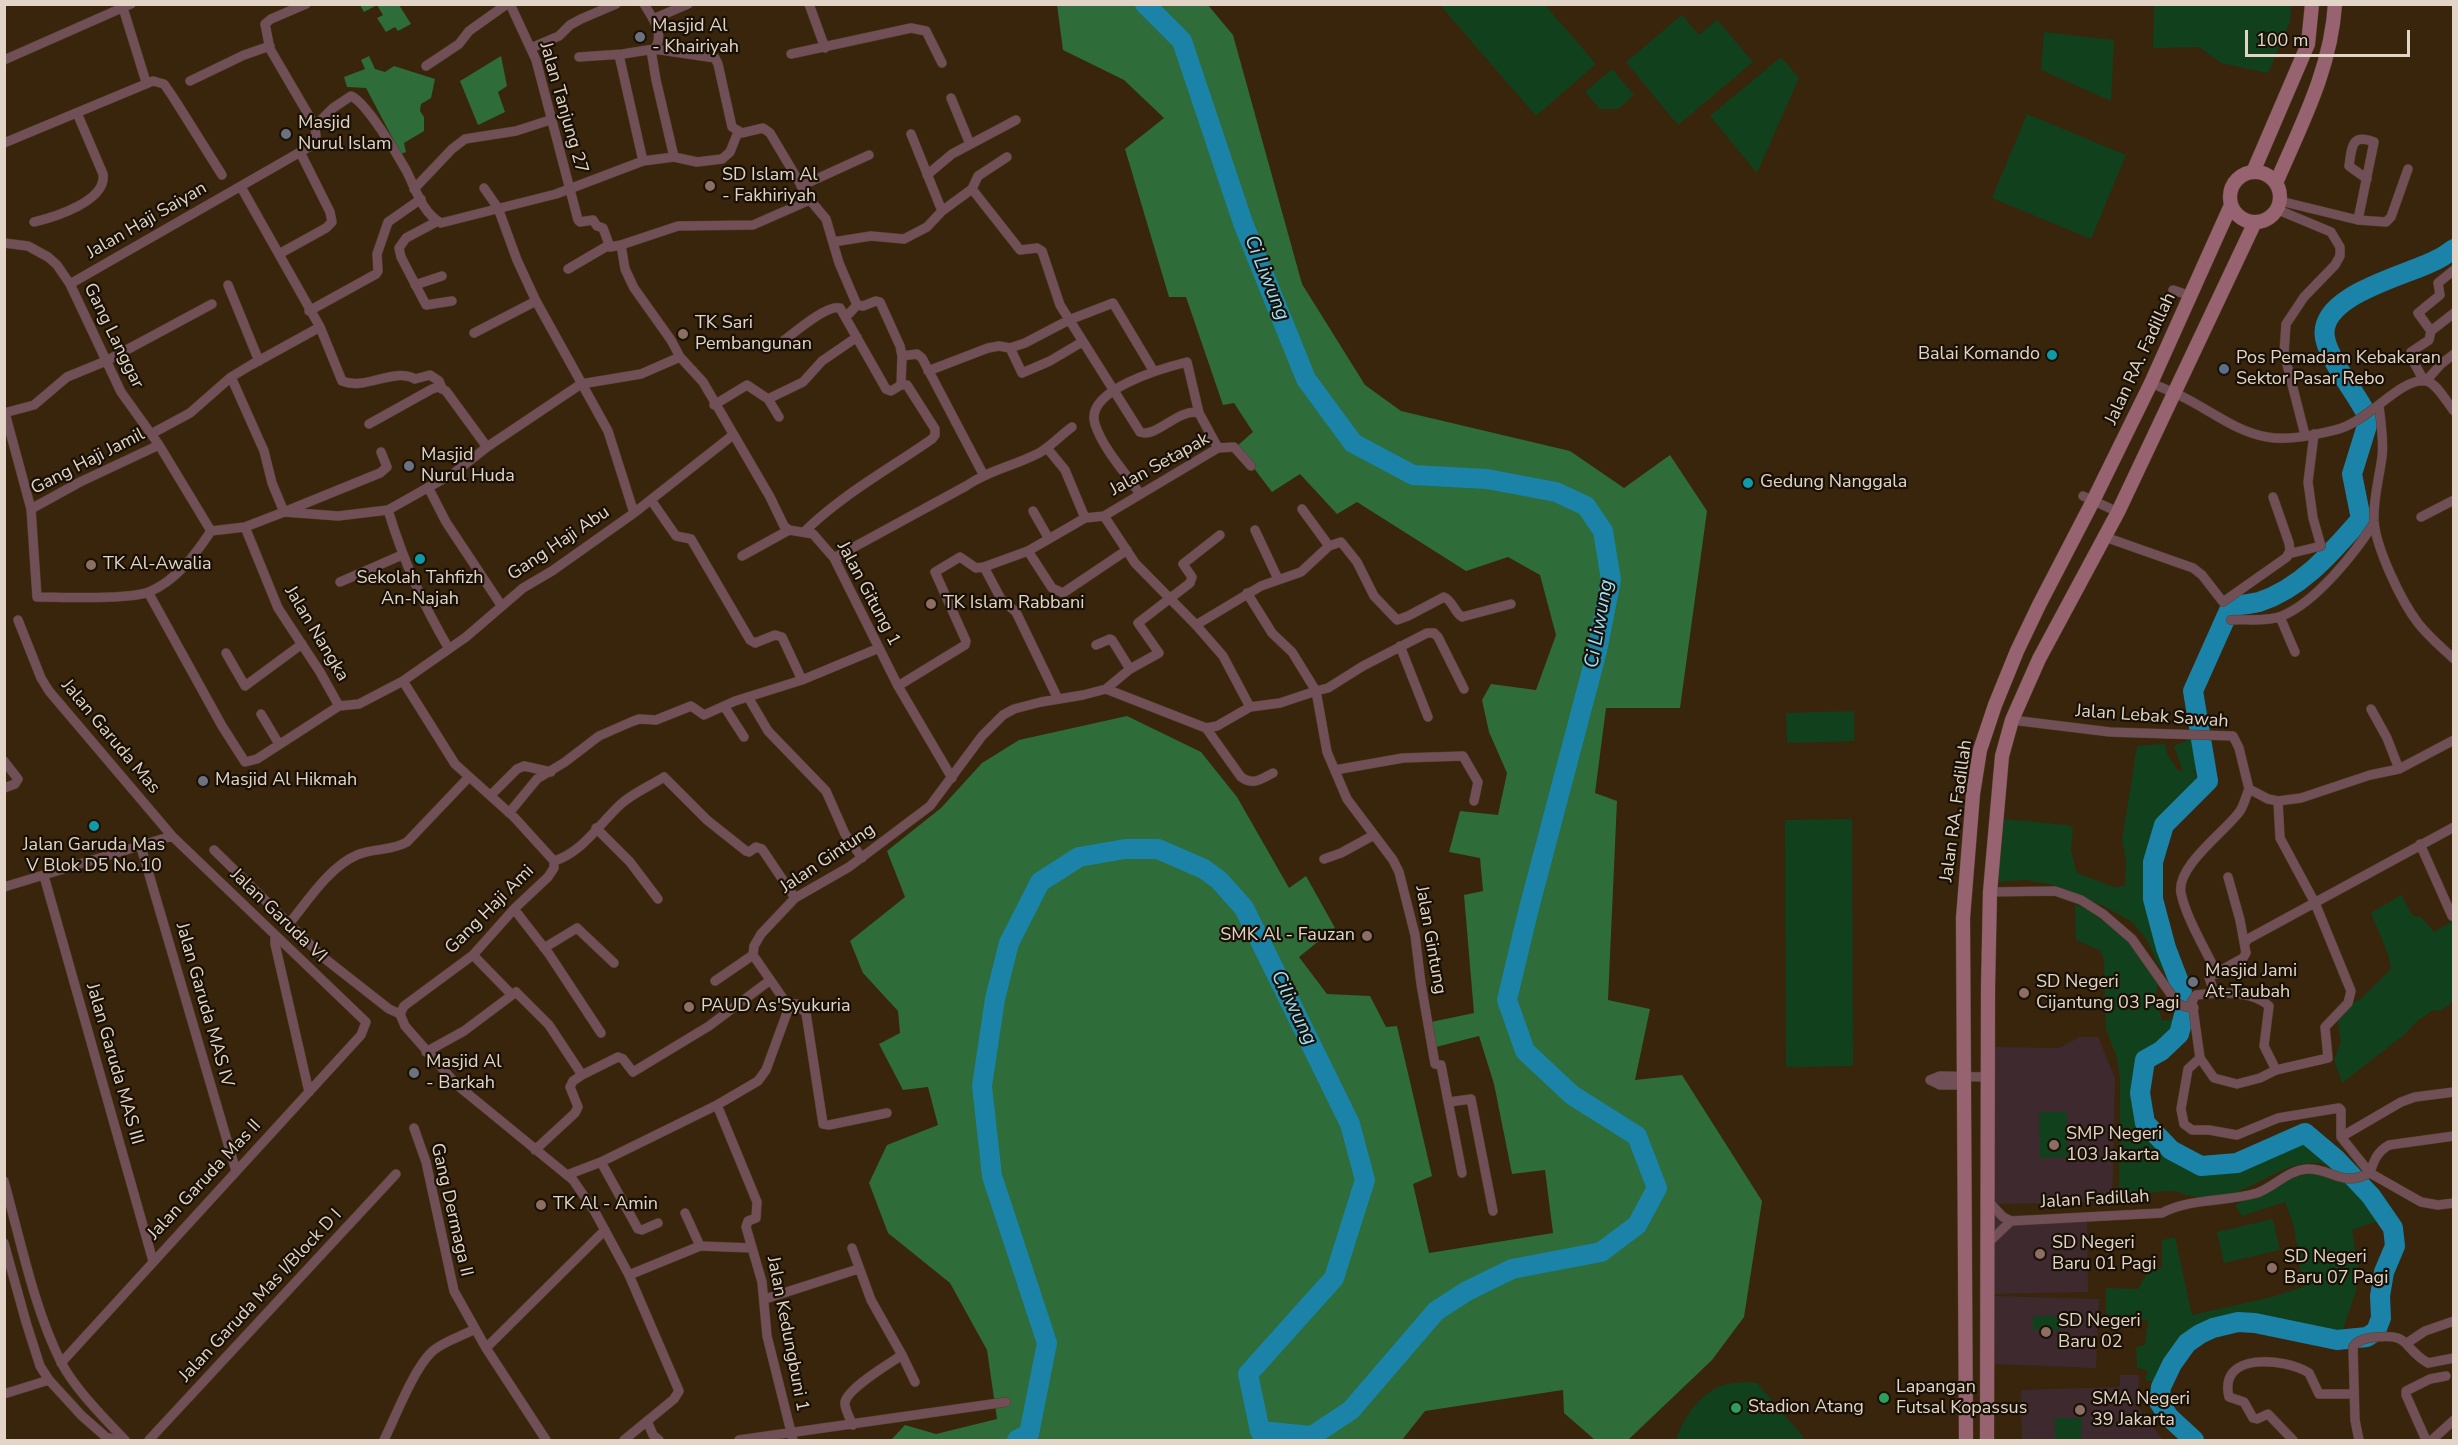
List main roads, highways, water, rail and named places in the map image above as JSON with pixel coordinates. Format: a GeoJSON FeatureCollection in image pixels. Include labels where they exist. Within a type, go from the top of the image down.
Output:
{"type":"FeatureCollection","features":[{"type":"Feature","properties":{"kind":"main road"},"geometry":{"type":"LineString","coordinates":[[2253,172],[2308,44],[2312,4]]}},
{"type":"Feature","properties":{"kind":"main road"},"geometry":{"type":"LineString","coordinates":[[2276,183],[2266,174],[2246,173],[2235,181],[2230,194],[2231,205],[2240,217],[2255,222],[2265,219],[2278,205],[2276,183],[2322,75],[2332,39],[2335,4]]}},
{"type":"Feature","properties":{"kind":"main road","name":"Jalan RA. Fadillah"},"geometry":{"type":"LineString","coordinates":[[1966,1440],[1964,879],[1980,750],[2017,651],[2088,499],[2151,383],[2231,205]]}},
{"type":"Feature","properties":{"kind":"main road","name":"Jalan RA. Fadillah"},"geometry":{"type":"LineString","coordinates":[[1987,1440],[1987,1077],[1990,892],[2002,756],[2012,720],[2051,635],[2118,512],[2255,222]]}},
{"type":"Feature","properties":{"kind":"waterway","name":"Ciliwung"},"geometry":{"type":"LineString","coordinates":[[1017,1440],[1029,1434],[1047,1343],[992,1176],[982,1086],[995,999],[1009,943],[1040,882],[1079,857],[1125,849],[1158,849],[1204,869],[1219,880],[1244,908],[1350,1124],[1365,1180],[1334,1278],[1248,1374],[1260,1431],[1312,1436],[1351,1410],[1436,1311],[1467,1291],[1512,1269],[1601,1252],[1637,1225],[1657,1188],[1637,1136],[1572,1095],[1525,1051],[1507,1000],[1597,651],[1611,580],[1603,531],[1586,506],[1556,492],[1487,479],[1413,475],[1353,443],[1306,379],[1243,223],[1182,41],[1145,4]]}},
{"type":"Feature","properties":{"kind":"waterway"},"geometry":{"type":"LineString","coordinates":[[2194,1440],[2169,1417],[2159,1402],[2161,1387],[2172,1364],[2187,1343],[2213,1328],[2238,1322],[2255,1323],[2337,1340],[2367,1337],[2376,1331],[2381,1318],[2380,1296],[2384,1272],[2395,1246],[2393,1228],[2371,1196],[2337,1160],[2305,1133],[2237,1163],[2201,1166],[2171,1150],[2145,1123],[2140,1093],[2145,1060],[2161,1051],[2179,1034],[2185,1011],[2181,987],[2166,948],[2153,899],[2153,862],[2164,825],[2208,781],[2193,691],[2231,606],[2259,602],[2289,588],[2315,568],[2361,519],[2352,474],[2369,419],[2332,358],[2325,338],[2326,323],[2335,309],[2350,298],[2388,279],[2438,259],[2454,249]]}},
{"type":"Feature","properties":{"kind":"place","name":"Masjid Al - Khairiyah"},"geometry":{"type":"Point","coordinates":[640,37]}},
{"type":"Feature","properties":{"kind":"place","name":"Masjid Nurul Islam"},"geometry":{"type":"Point","coordinates":[286,134]}},
{"type":"Feature","properties":{"kind":"place","name":"SD Islam Al - Fakhiriyah"},"geometry":{"type":"Point","coordinates":[710,186]}},
{"type":"Feature","properties":{"kind":"place","name":"TK Sari Pembangunan"},"geometry":{"type":"Point","coordinates":[683,334]}},
{"type":"Feature","properties":{"kind":"place","name":"Balai Komando"},"geometry":{"type":"Point","coordinates":[2052,355]}},
{"type":"Feature","properties":{"kind":"place","name":"Pos Pemadam Kebakaran Sektor Pasar Rebo"},"geometry":{"type":"Point","coordinates":[2224,369]}},
{"type":"Feature","properties":{"kind":"place","name":"Masjid Nurul Huda"},"geometry":{"type":"Point","coordinates":[409,466]}},
{"type":"Feature","properties":{"kind":"place","name":"Gedung Nanggala"},"geometry":{"type":"Point","coordinates":[1748,483]}},
{"type":"Feature","properties":{"kind":"place","name":"Sekolah Tahfizh An-Najah"},"geometry":{"type":"Point","coordinates":[420,559]}},
{"type":"Feature","properties":{"kind":"place","name":"TK Al-Awalia"},"geometry":{"type":"Point","coordinates":[91,565]}},
{"type":"Feature","properties":{"kind":"place","name":"TK Islam Rabbani"},"geometry":{"type":"Point","coordinates":[931,604]}},
{"type":"Feature","properties":{"kind":"place","name":"Masjid Al Hikmah"},"geometry":{"type":"Point","coordinates":[203,781]}},
{"type":"Feature","properties":{"kind":"place","name":"Jalan Garuda Mas V Blok D5 No.10"},"geometry":{"type":"Point","coordinates":[94,826]}},
{"type":"Feature","properties":{"kind":"place","name":"SMK Al - Fauzan"},"geometry":{"type":"Point","coordinates":[1367,936]}},
{"type":"Feature","properties":{"kind":"place","name":"Masjid Jami At-Taubah"},"geometry":{"type":"Point","coordinates":[2193,982]}},
{"type":"Feature","properties":{"kind":"place","name":"SD Negeri Cijantung 03 Pagi"},"geometry":{"type":"Point","coordinates":[2024,993]}},
{"type":"Feature","properties":{"kind":"place","name":"PAUD As'Syukuria"},"geometry":{"type":"Point","coordinates":[689,1007]}},
{"type":"Feature","properties":{"kind":"place","name":"Masjid Al - Barkah"},"geometry":{"type":"Point","coordinates":[414,1073]}},
{"type":"Feature","properties":{"kind":"place","name":"SMP Negeri 103 Jakarta"},"geometry":{"type":"Point","coordinates":[2054,1145]}},
{"type":"Feature","properties":{"kind":"place","name":"TK Al - Amin"},"geometry":{"type":"Point","coordinates":[541,1205]}},
{"type":"Feature","properties":{"kind":"place","name":"SD Negeri Baru 01 Pagi"},"geometry":{"type":"Point","coordinates":[2040,1254]}},
{"type":"Feature","properties":{"kind":"place","name":"SD Negeri Baru 07 Pagi"},"geometry":{"type":"Point","coordinates":[2272,1268]}},
{"type":"Feature","properties":{"kind":"place","name":"SD Negeri Baru 02"},"geometry":{"type":"Point","coordinates":[2046,1332]}},
{"type":"Feature","properties":{"kind":"place","name":"Lapangan Futsal Kopassus"},"geometry":{"type":"Point","coordinates":[1884,1398]}},
{"type":"Feature","properties":{"kind":"place","name":"Stadion Atang"},"geometry":{"type":"Point","coordinates":[1736,1408]}},
{"type":"Feature","properties":{"kind":"place","name":"SMA Negeri 39 Jakarta"},"geometry":{"type":"Point","coordinates":[2080,1410]}},
{"type":"Feature","properties":{"kind":"water label","name":"Ci Liwung"},"geometry":{"type":"Point","coordinates":[1266,278]}},
{"type":"Feature","properties":{"kind":"water label","name":"Ci Liwung"},"geometry":{"type":"Point","coordinates":[1600,624]}}]}
